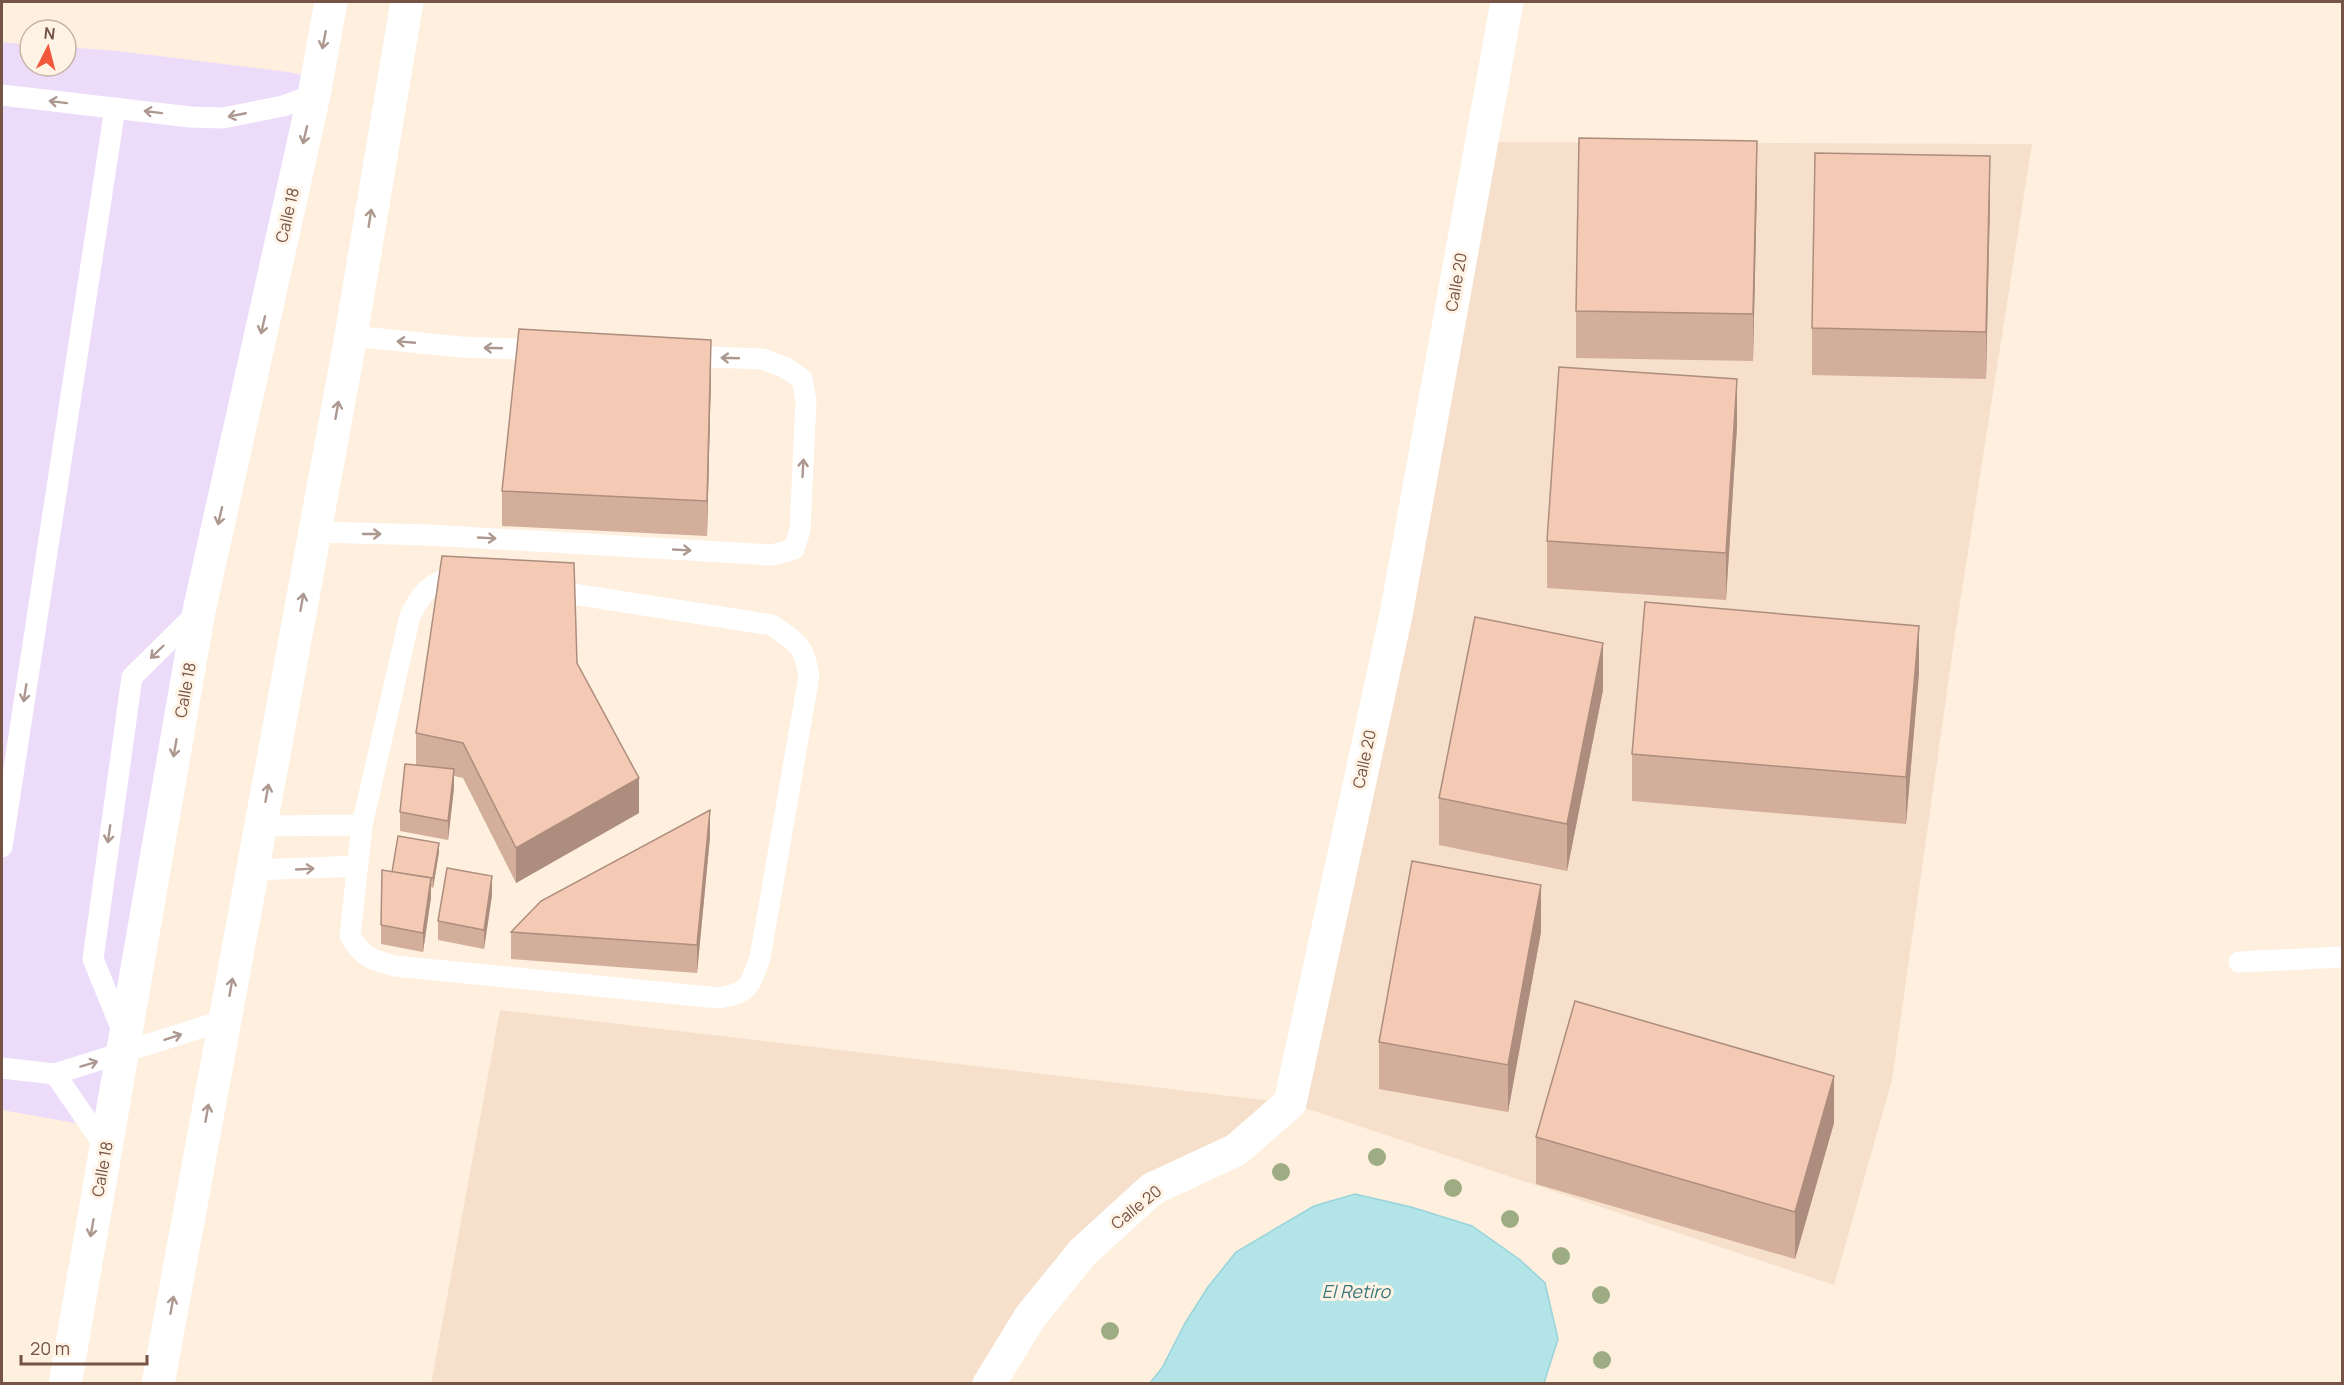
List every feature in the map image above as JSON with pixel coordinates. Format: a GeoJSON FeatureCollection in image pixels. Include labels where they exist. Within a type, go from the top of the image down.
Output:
{"type":"FeatureCollection","features":[{"type":"Feature","properties":{"kind":"main road","name":"Calle 18"},"geometry":{"type":"LineString","coordinates":[[65,1383],[199,611],[314,95],[331,2]]}},
{"type":"Feature","properties":{"kind":"main road"},"geometry":{"type":"LineString","coordinates":[[158,1383],[351,336],[407,2]]}},
{"type":"Feature","properties":{"kind":"main road","name":"Calle 20"},"geometry":{"type":"LineString","coordinates":[[989,1383],[1030,1317],[1083,1252],[1152,1189],[1236,1150],[1290,1103],[1396,615],[1507,2]]}},
{"type":"Feature","properties":{"kind":"lane"},"geometry":{"type":"LineString","coordinates":[[2,95],[190,117],[223,118],[283,106],[314,95]]}},
{"type":"Feature","properties":{"kind":"lane"},"geometry":{"type":"LineString","coordinates":[[2,847],[115,108]]}},
{"type":"Feature","properties":{"kind":"lane"},"geometry":{"type":"LineString","coordinates":[[351,336],[460,347],[565,351]]}},
{"type":"Feature","properties":{"kind":"lane"},"geometry":{"type":"LineString","coordinates":[[315,532],[429,535],[772,555],[794,549],[800,530],[806,413],[802,379],[786,368],[763,359],[658,355]]}},
{"type":"Feature","properties":{"kind":"lane"},"geometry":{"type":"LineString","coordinates":[[458,576],[772,625],[795,641],[806,655],[809,676],[760,958],[751,983],[741,994],[719,998],[707,997],[395,966],[370,960],[355,945],[350,936],[358,866],[362,825],[410,615],[420,594],[437,581],[458,576]]}},
{"type":"Feature","properties":{"kind":"lane"},"geometry":{"type":"LineString","coordinates":[[124,1046],[93,959],[132,677],[199,611]]}},
{"type":"Feature","properties":{"kind":"lane"},"geometry":{"type":"LineString","coordinates":[[261,826],[362,825]]}},
{"type":"Feature","properties":{"kind":"lane"},"geometry":{"type":"LineString","coordinates":[[252,870],[358,866]]}},
{"type":"Feature","properties":{"kind":"lane"},"geometry":{"type":"LineString","coordinates":[[2239,962],[2343,957]]}},
{"type":"Feature","properties":{"kind":"lane"},"geometry":{"type":"LineString","coordinates":[[2,1068],[55,1074],[124,1046],[225,1020]]}},
{"type":"Feature","properties":{"kind":"lane"},"geometry":{"type":"LineString","coordinates":[[55,1074],[106,1148]]}},
{"type":"Feature","properties":{"kind":"shaded area"},"geometry":{"type":"Polygon","coordinates":[[[2,42],[18,44],[18,78],[78,78],[78,48],[288,72],[317,78],[109,1129],[2,1110],[2,42]]]}},
{"type":"Feature","properties":{"kind":"shaded area"},"geometry":{"type":"Polygon","coordinates":[[[1481,142],[2032,144],[1955,635],[1892,1080],[1834,1285],[1290,1103],[1481,142]]]}},
{"type":"Feature","properties":{"kind":"shaded area"},"geometry":{"type":"Polygon","coordinates":[[[500,1010],[1290,1103],[1152,1189],[989,1383],[431,1384],[500,1010]]]}},
{"type":"Feature","properties":{"kind":"water","name":"El Retiro"},"geometry":{"type":"Polygon","coordinates":[[[1355,1194],[1411,1207],[1472,1226],[1519,1259],[1545,1283],[1558,1339],[1544,1383],[1150,1383],[1162,1368],[1185,1323],[1208,1287],[1236,1252],[1314,1206],[1355,1194]]]}},
{"type":"Feature","properties":{"kind":"building"},"geometry":{"type":"Polygon","coordinates":[[[1579,138],[1757,141],[1753,314],[1576,311],[1579,138]]]}},
{"type":"Feature","properties":{"kind":"building"},"geometry":{"type":"Polygon","coordinates":[[[1815,153],[1990,156],[1986,332],[1812,328],[1815,153]]]}},
{"type":"Feature","properties":{"kind":"building"},"geometry":{"type":"Polygon","coordinates":[[[519,329],[711,340],[707,501],[502,491],[519,329]]]}},
{"type":"Feature","properties":{"kind":"building"},"geometry":{"type":"Polygon","coordinates":[[[1559,367],[1737,379],[1726,553],[1547,541],[1559,367]]]}},
{"type":"Feature","properties":{"kind":"building"},"geometry":{"type":"Polygon","coordinates":[[[442,556],[574,563],[577,663],[639,778],[516,848],[463,743],[416,733],[442,556]]]}},
{"type":"Feature","properties":{"kind":"building"},"geometry":{"type":"Polygon","coordinates":[[[1645,602],[1919,626],[1906,777],[1632,754],[1645,602]]]}},
{"type":"Feature","properties":{"kind":"building"},"geometry":{"type":"Polygon","coordinates":[[[1475,617],[1603,643],[1567,824],[1439,798],[1475,617]]]}},
{"type":"Feature","properties":{"kind":"building"},"geometry":{"type":"Polygon","coordinates":[[[405,764],[454,769],[448,821],[400,812],[405,764]]]}},
{"type":"Feature","properties":{"kind":"building"},"geometry":{"type":"Polygon","coordinates":[[[710,810],[697,945],[511,932],[541,901],[710,810]]]}},
{"type":"Feature","properties":{"kind":"building"},"geometry":{"type":"Polygon","coordinates":[[[398,836],[439,843],[433,878],[392,872],[398,836]]]}},
{"type":"Feature","properties":{"kind":"building"},"geometry":{"type":"Polygon","coordinates":[[[1412,861],[1541,885],[1508,1065],[1379,1042],[1412,861]]]}},
{"type":"Feature","properties":{"kind":"building"},"geometry":{"type":"Polygon","coordinates":[[[447,868],[492,876],[484,930],[438,921],[447,868]]]}},
{"type":"Feature","properties":{"kind":"building"},"geometry":{"type":"Polygon","coordinates":[[[382,870],[431,878],[423,933],[381,925],[382,870]]]}},
{"type":"Feature","properties":{"kind":"building"},"geometry":{"type":"Polygon","coordinates":[[[1575,1001],[1834,1076],[1795,1212],[1536,1137],[1575,1001]]]}}]}
